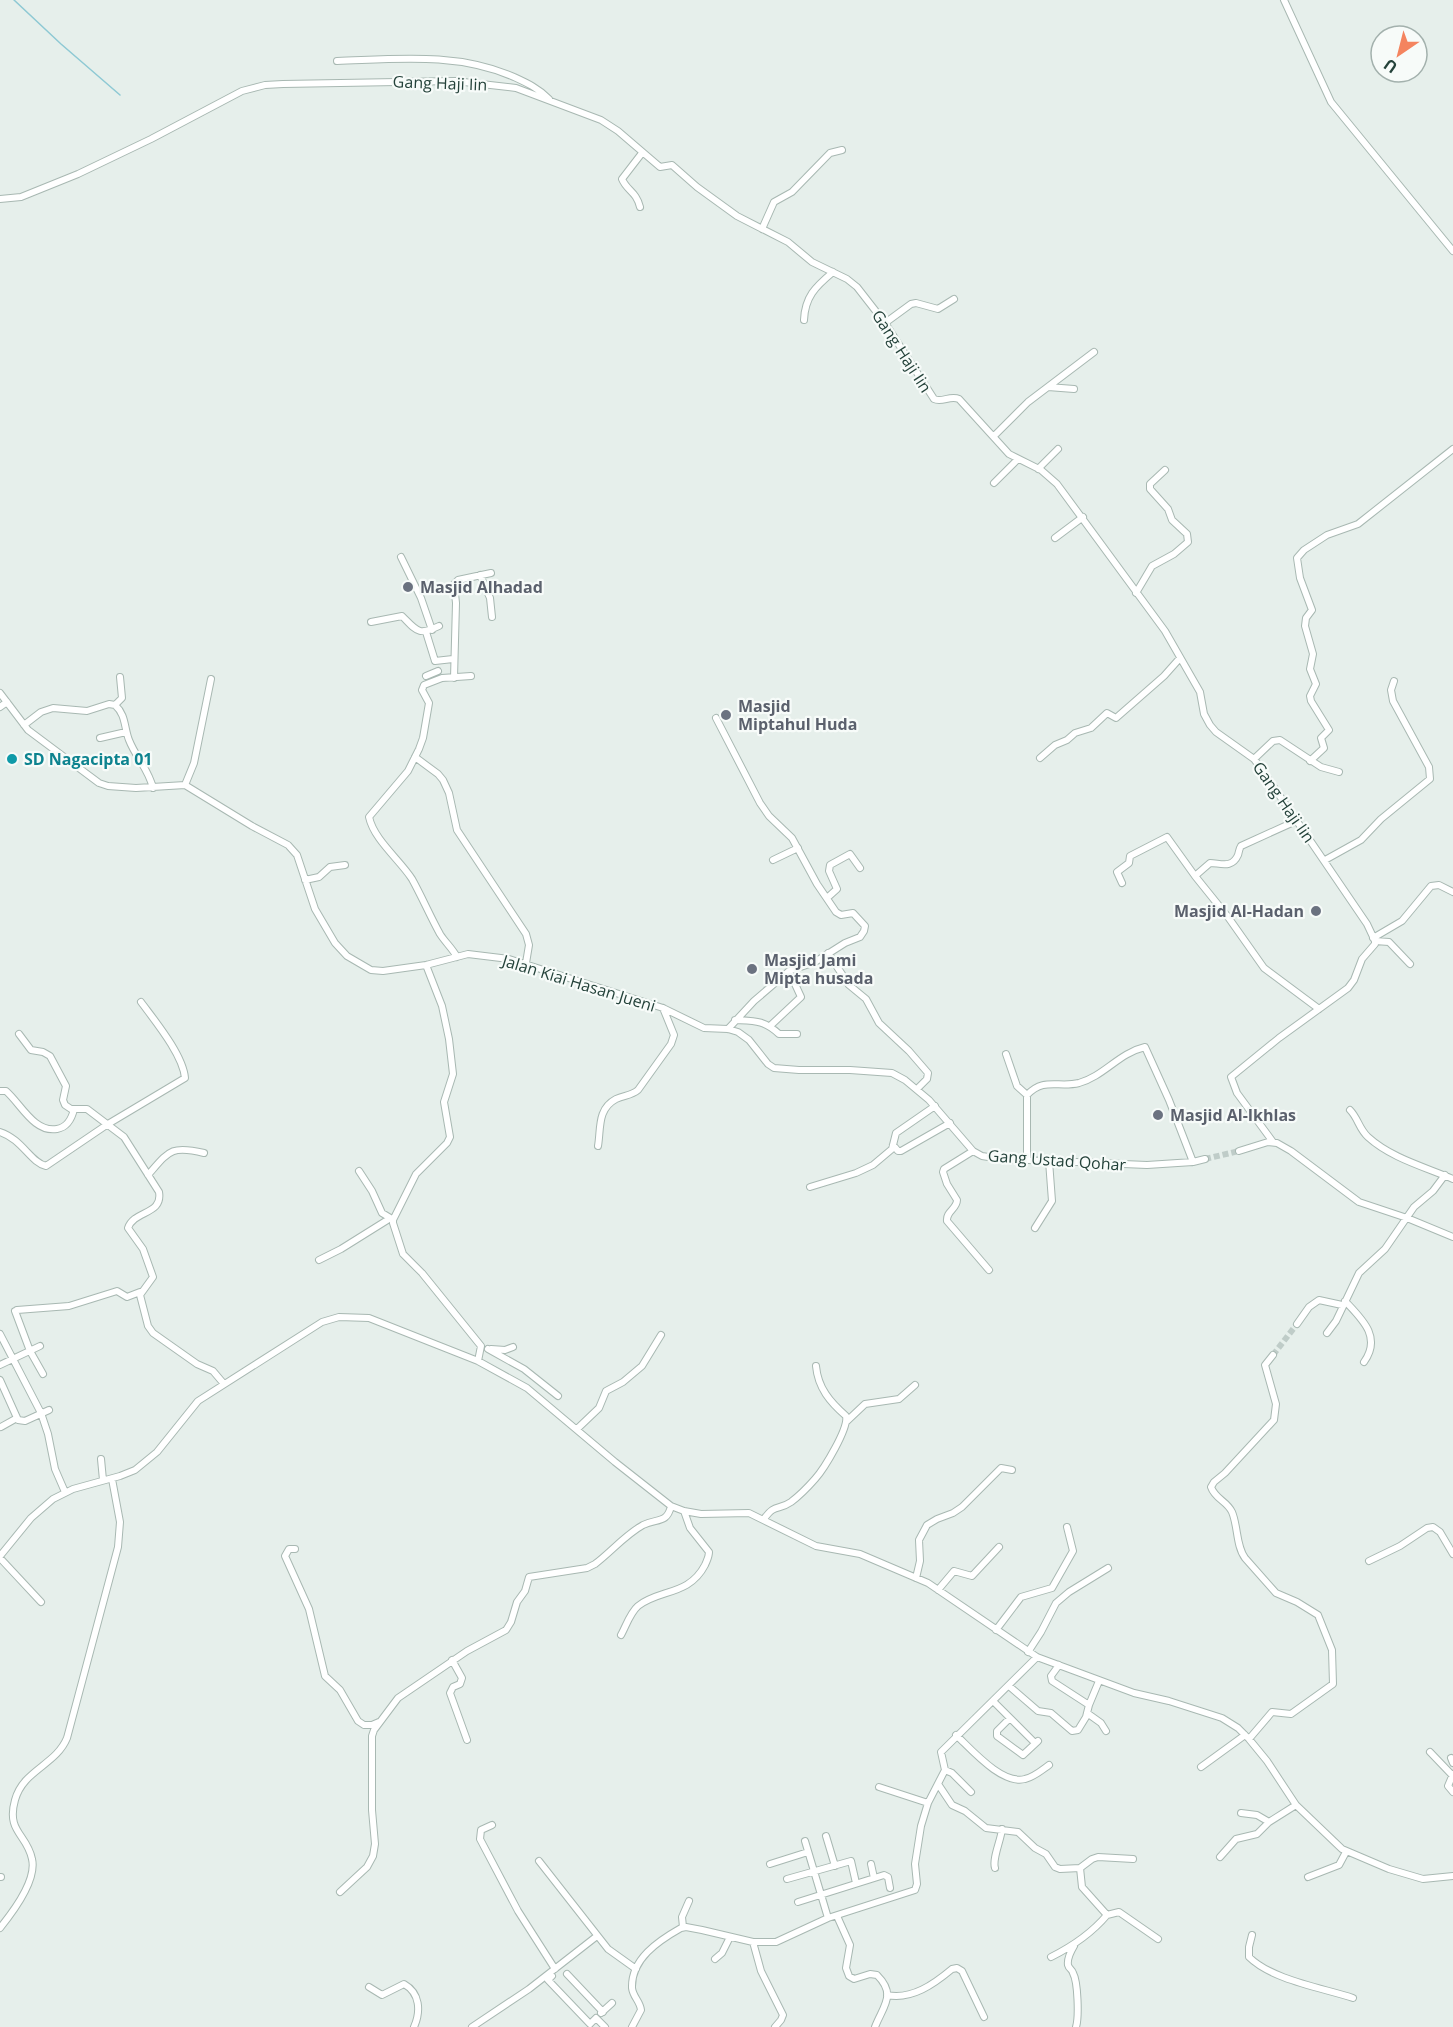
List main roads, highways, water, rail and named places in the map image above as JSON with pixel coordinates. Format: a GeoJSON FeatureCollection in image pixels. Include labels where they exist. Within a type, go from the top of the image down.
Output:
{"type":"FeatureCollection","features":[{"type":"Feature","properties":{"kind":"waterway"},"geometry":{"type":"LineString","coordinates":[[14,0],[120,95]]}},
{"type":"Feature","properties":{"kind":"tunnel"},"geometry":{"type":"LineString","coordinates":[[1205,1159],[1239,1151]]}},
{"type":"Feature","properties":{"kind":"tunnel"},"geometry":{"type":"LineString","coordinates":[[1273,1355],[1297,1324]]}},
{"type":"Feature","properties":{"kind":"place","name":"Masjid Alhadad"},"geometry":{"type":"Point","coordinates":[408,587]}},
{"type":"Feature","properties":{"kind":"place","name":"Masjid Miptahul Huda"},"geometry":{"type":"Point","coordinates":[726,715]}},
{"type":"Feature","properties":{"kind":"place","name":"SD Nagacipta 01"},"geometry":{"type":"Point","coordinates":[12,759]}},
{"type":"Feature","properties":{"kind":"place","name":"Masjid Al-Hadan"},"geometry":{"type":"Point","coordinates":[1316,911]}},
{"type":"Feature","properties":{"kind":"place","name":"Masjid Jami Mipta husada"},"geometry":{"type":"Point","coordinates":[752,969]}},
{"type":"Feature","properties":{"kind":"place","name":"Masjid Al-Ikhlas"},"geometry":{"type":"Point","coordinates":[1158,1115]}}]}
